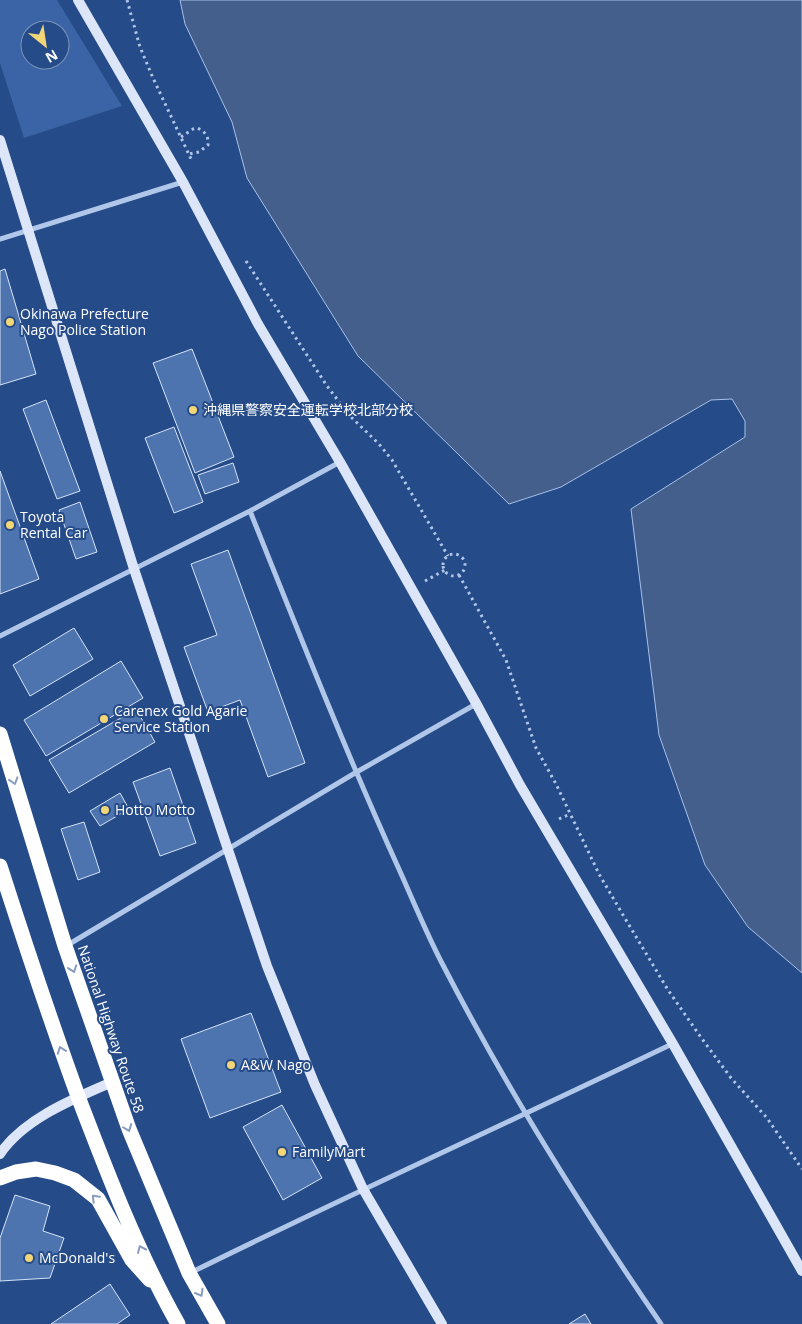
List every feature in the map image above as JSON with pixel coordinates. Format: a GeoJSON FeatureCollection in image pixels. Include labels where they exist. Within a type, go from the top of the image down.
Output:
{"type":"FeatureCollection","features":[{"type":"Feature","properties":{"kind":"highway","name":"National Highway Route 58"},"geometry":{"type":"LineString","coordinates":[[0,734],[65,946],[129,1129],[189,1273],[218,1324]]}},
{"type":"Feature","properties":{"kind":"highway"},"geometry":{"type":"LineString","coordinates":[[0,866],[32,967],[78,1096],[119,1200],[162,1295],[178,1324]]}},
{"type":"Feature","properties":{"kind":"highway"},"geometry":{"type":"LineString","coordinates":[[0,1178],[16,1172],[36,1169],[74,1180],[98,1199],[132,1260],[162,1295]]}},
{"type":"Feature","properties":{"kind":"street"},"geometry":{"type":"LineString","coordinates":[[78,0],[182,182],[258,324],[340,462],[520,785],[673,1044],[802,1271]]}},
{"type":"Feature","properties":{"kind":"street"},"geometry":{"type":"LineString","coordinates":[[0,140],[134,569],[267,966],[315,1085],[363,1189],[442,1324]]}},
{"type":"Feature","properties":{"kind":"street"},"geometry":{"type":"LineString","coordinates":[[0,239],[182,182]]}},
{"type":"Feature","properties":{"kind":"street"},"geometry":{"type":"LineString","coordinates":[[0,636],[250,511],[340,462]]}},
{"type":"Feature","properties":{"kind":"street"},"geometry":{"type":"LineString","coordinates":[[250,511],[355,773],[443,966],[526,1114],[610,1250],[661,1324]]}},
{"type":"Feature","properties":{"kind":"street"},"geometry":{"type":"LineString","coordinates":[[65,946],[476,703]]}},
{"type":"Feature","properties":{"kind":"street"},"geometry":{"type":"LineString","coordinates":[[189,1273],[363,1189],[673,1044]]}},
{"type":"Feature","properties":{"kind":"street"},"geometry":{"type":"LineString","coordinates":[[0,1154],[5,1146],[38,1118],[78,1096],[112,1082]]}},
{"type":"Feature","properties":{"kind":"path"},"geometry":{"type":"LineString","coordinates":[[126,0],[140,47],[195,168]]}},
{"type":"Feature","properties":{"kind":"path"},"geometry":{"type":"LineString","coordinates":[[181,137],[198,128],[206,134],[209,140],[208,145],[204,149],[188,154]]}},
{"type":"Feature","properties":{"kind":"path"},"geometry":{"type":"LineString","coordinates":[[243,257],[327,386],[350,416],[379,444],[392,460],[448,556]]}},
{"type":"Feature","properties":{"kind":"path"},"geometry":{"type":"LineString","coordinates":[[453,554],[463,558],[465,568],[459,575],[450,575],[444,570],[443,563],[448,556],[453,554]]}},
{"type":"Feature","properties":{"kind":"path"},"geometry":{"type":"LineString","coordinates":[[411,589],[444,570]]}},
{"type":"Feature","properties":{"kind":"path"},"geometry":{"type":"LineString","coordinates":[[459,575],[506,660],[536,748],[556,784],[599,874],[623,916],[668,990],[700,1036],[731,1078],[767,1118],[802,1169]]}},
{"type":"Feature","properties":{"kind":"shaded area"},"geometry":{"type":"Polygon","coordinates":[[[0,0],[57,0],[69,20],[20,20],[20,70],[70,70],[70,21],[122,106],[24,138],[0,63],[0,0]]]}},
{"type":"Feature","properties":{"kind":"shaded area"},"geometry":{"type":"Polygon","coordinates":[[[180,0],[802,0],[802,973],[748,927],[705,865],[659,735],[631,509],[745,437],[745,421],[732,399],[711,400],[561,487],[509,504],[358,356],[247,178],[232,122],[185,24],[180,0]]]}},
{"type":"Feature","properties":{"kind":"building","name":"Okinawa Prefecture Nago Police Station"},"geometry":{"type":"Polygon","coordinates":[[[5,269],[36,374],[0,385],[0,271],[5,269]]]}},
{"type":"Feature","properties":{"kind":"building","name":"沖縄県警察安全運転学校北部分校"},"geometry":{"type":"Polygon","coordinates":[[[192,349],[234,457],[195,473],[153,363],[192,349]]]}},
{"type":"Feature","properties":{"kind":"building"},"geometry":{"type":"Polygon","coordinates":[[[46,400],[80,491],[57,499],[23,409],[46,400]]]}},
{"type":"Feature","properties":{"kind":"building"},"geometry":{"type":"Polygon","coordinates":[[[174,427],[203,502],[174,513],[145,438],[174,427]]]}},
{"type":"Feature","properties":{"kind":"building"},"geometry":{"type":"Polygon","coordinates":[[[233,463],[239,482],[205,494],[198,475],[233,463]]]}},
{"type":"Feature","properties":{"kind":"building","name":"Toyota Rental Car"},"geometry":{"type":"Polygon","coordinates":[[[0,471],[39,579],[0,594],[0,471]]]}},
{"type":"Feature","properties":{"kind":"building"},"geometry":{"type":"Polygon","coordinates":[[[80,502],[97,552],[76,559],[59,510],[80,502]]]}},
{"type":"Feature","properties":{"kind":"building"},"geometry":{"type":"Polygon","coordinates":[[[228,550],[305,763],[268,777],[240,700],[208,712],[184,647],[217,635],[191,564],[228,550]]]}},
{"type":"Feature","properties":{"kind":"building"},"geometry":{"type":"Polygon","coordinates":[[[74,628],[93,659],[30,696],[13,665],[74,628]]]}},
{"type":"Feature","properties":{"kind":"building"},"geometry":{"type":"Polygon","coordinates":[[[121,661],[143,698],[46,756],[24,720],[121,661]]]}},
{"type":"Feature","properties":{"kind":"building"},"geometry":{"type":"Polygon","coordinates":[[[136,709],[155,742],[69,793],[49,760],[136,709]]]}},
{"type":"Feature","properties":{"kind":"building"},"geometry":{"type":"Polygon","coordinates":[[[170,768],[196,843],[160,856],[133,782],[170,768]]]}},
{"type":"Feature","properties":{"kind":"building"},"geometry":{"type":"Polygon","coordinates":[[[120,793],[129,809],[100,826],[90,811],[120,793]]]}},
{"type":"Feature","properties":{"kind":"building"},"geometry":{"type":"Polygon","coordinates":[[[84,822],[100,872],[78,880],[61,829],[84,822]]]}},
{"type":"Feature","properties":{"kind":"building","name":"A&W Nago"},"geometry":{"type":"Polygon","coordinates":[[[251,1013],[281,1092],[210,1118],[181,1039],[251,1013]]]}},
{"type":"Feature","properties":{"kind":"building","name":"FamilyMart"},"geometry":{"type":"Polygon","coordinates":[[[282,1105],[322,1178],[283,1200],[243,1127],[282,1105]]]}},
{"type":"Feature","properties":{"kind":"building","name":"McDonald's"},"geometry":{"type":"Polygon","coordinates":[[[15,1195],[50,1206],[43,1231],[64,1238],[50,1278],[0,1281],[0,1238],[15,1195]]]}},
{"type":"Feature","properties":{"kind":"building"},"geometry":{"type":"Polygon","coordinates":[[[110,1284],[130,1315],[117,1324],[51,1324],[110,1284]]]}},
{"type":"Feature","properties":{"kind":"building"},"geometry":{"type":"Polygon","coordinates":[[[585,1314],[591,1324],[569,1324],[585,1314]]]}},
{"type":"Feature","properties":{"kind":"place","name":"Okinawa Prefecture Nago Police Station"},"geometry":{"type":"Point","coordinates":[10,322]}},
{"type":"Feature","properties":{"kind":"place","name":"沖縄県警察安全運転学校北部分校"},"geometry":{"type":"Point","coordinates":[193,410]}},
{"type":"Feature","properties":{"kind":"place","name":"Toyota Rental Car"},"geometry":{"type":"Point","coordinates":[10,525]}},
{"type":"Feature","properties":{"kind":"place","name":"Carenex Gold Agarie Service Station"},"geometry":{"type":"Point","coordinates":[104,719]}},
{"type":"Feature","properties":{"kind":"place","name":"Hotto Motto"},"geometry":{"type":"Point","coordinates":[105,810]}},
{"type":"Feature","properties":{"kind":"place","name":"A&W Nago"},"geometry":{"type":"Point","coordinates":[231,1065]}},
{"type":"Feature","properties":{"kind":"place","name":"FamilyMart"},"geometry":{"type":"Point","coordinates":[282,1152]}},
{"type":"Feature","properties":{"kind":"place","name":"McDonald's"},"geometry":{"type":"Point","coordinates":[29,1258]}}]}
